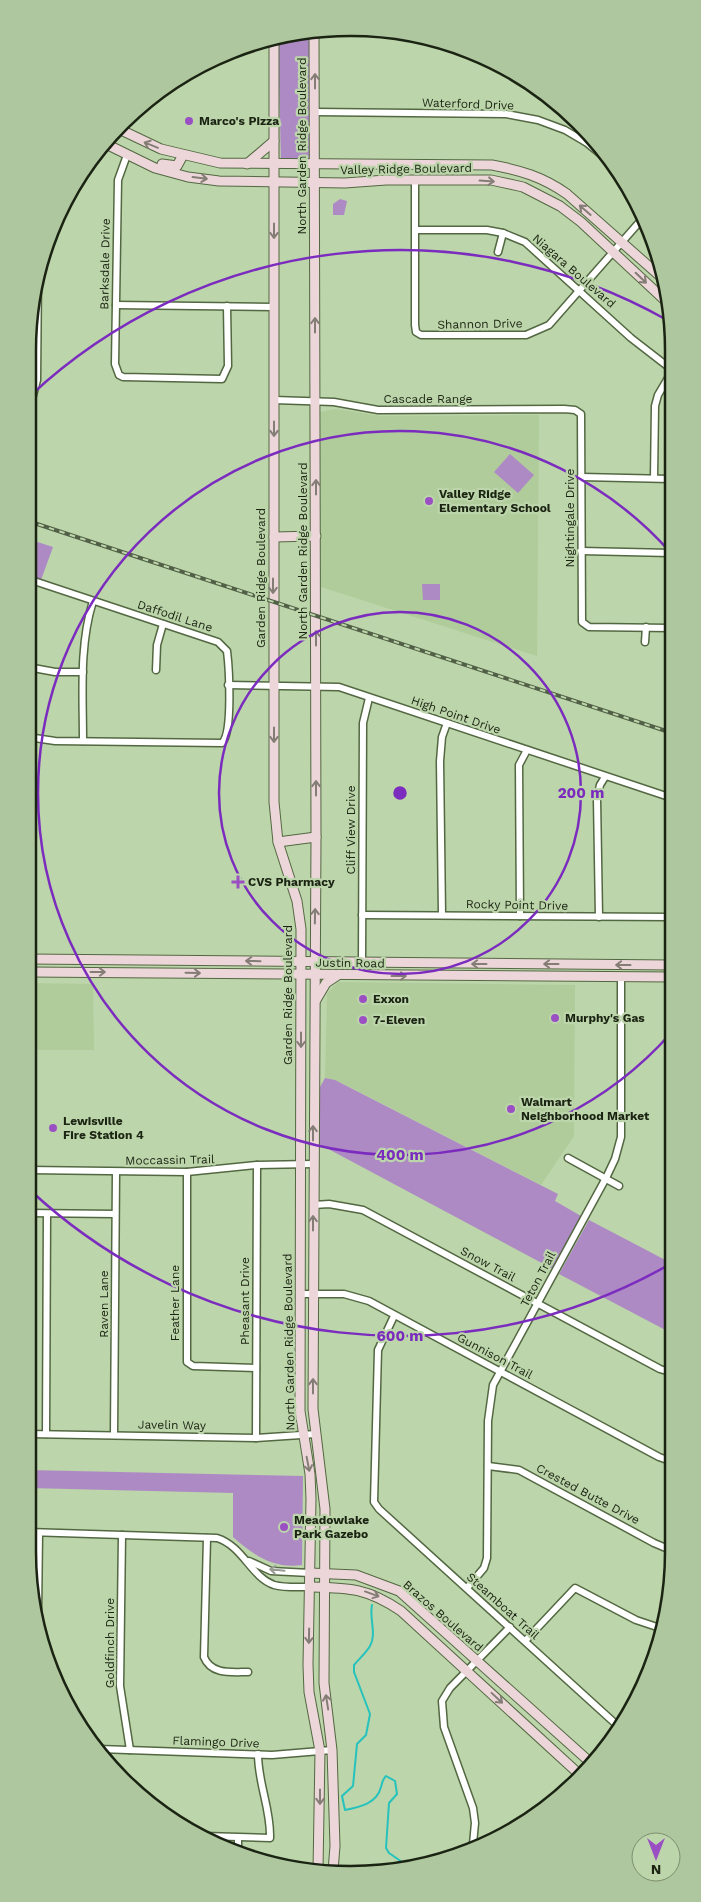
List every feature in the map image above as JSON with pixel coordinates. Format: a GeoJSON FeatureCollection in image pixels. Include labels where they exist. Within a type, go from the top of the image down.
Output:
{"type":"FeatureCollection","features":[{"type":"Feature","properties":{"kind":"main road","name":"North Garden Ridge Boulevard"},"geometry":{"type":"LineString","coordinates":[[313,1103],[316,837],[314,39]]}},
{"type":"Feature","properties":{"kind":"main road","name":"Garden Ridge Boulevard"},"geometry":{"type":"LineString","coordinates":[[274,46],[274,802],[278,842],[299,910],[301,962],[300,1107]]}},
{"type":"Feature","properties":{"kind":"main road","name":"Valley Ridge Boulevard"},"geometry":{"type":"LineString","coordinates":[[124,132],[144,142],[183,156],[220,163],[492,165],[525,171],[550,182],[567,194],[655,271]]}},
{"type":"Feature","properties":{"kind":"main road"},"geometry":{"type":"LineString","coordinates":[[248,164],[274,141]]}},
{"type":"Feature","properties":{"kind":"main road","name":"Valley Ridge Boulevard"},"geometry":{"type":"LineString","coordinates":[[111,147],[140,161],[188,177],[219,181],[315,183],[415,179],[491,180],[524,187],[560,206],[660,296]]}},
{"type":"Feature","properties":{"kind":"main road"},"geometry":{"type":"LineString","coordinates":[[140,161],[151,160],[174,167],[180,164],[183,156]]}},
{"type":"Feature","properties":{"kind":"main road"},"geometry":{"type":"LineString","coordinates":[[415,165],[415,179]]}},
{"type":"Feature","properties":{"kind":"main road"},"geometry":{"type":"LineString","coordinates":[[274,537],[316,536]]}},
{"type":"Feature","properties":{"kind":"main road"},"geometry":{"type":"LineString","coordinates":[[278,842],[316,837]]}},
{"type":"Feature","properties":{"kind":"main road","name":"Justin Road"},"geometry":{"type":"LineString","coordinates":[[36,959],[665,965]]}},
{"type":"Feature","properties":{"kind":"main road"},"geometry":{"type":"LineString","coordinates":[[58,959],[58,972]]}},
{"type":"Feature","properties":{"kind":"main road"},"geometry":{"type":"LineString","coordinates":[[169,959],[171,972]]}},
{"type":"Feature","properties":{"kind":"main road"},"geometry":{"type":"LineString","coordinates":[[528,964],[528,977]]}},
{"type":"Feature","properties":{"kind":"main road","name":"Justin Road"},"geometry":{"type":"LineString","coordinates":[[36,972],[665,977]]}},
{"type":"Feature","properties":{"kind":"main road"},"geometry":{"type":"LineString","coordinates":[[314,1010],[322,988],[328,980],[338,975]]}},
{"type":"Feature","properties":{"kind":"main road"},"geometry":{"type":"LineString","coordinates":[[300,1107],[313,1103],[313,1409],[325,1509],[324,1683],[332,1750],[335,1846],[333,1865]]}},
{"type":"Feature","properties":{"kind":"main road","name":"North Garden Ridge Boulevard"},"geometry":{"type":"LineString","coordinates":[[300,1107],[300,1411],[302,1436],[310,1482],[309,1692],[320,1751],[319,1864]]}},
{"type":"Feature","properties":{"kind":"main road","name":"Brazos Boulevard"},"geometry":{"type":"LineString","coordinates":[[310,1573],[356,1575],[398,1591],[587,1759]]}},
{"type":"Feature","properties":{"kind":"main road","name":"Brazos Boulevard"},"geometry":{"type":"LineString","coordinates":[[310,1587],[360,1590],[381,1598],[401,1611],[576,1771]]}},
{"type":"Feature","properties":{"kind":"main road"},"geometry":{"type":"LineString","coordinates":[[570,1766],[580,1754]]}},
{"type":"Feature","properties":{"kind":"street","name":"Waterford Drive"},"geometry":{"type":"LineString","coordinates":[[315,112],[506,114],[538,120],[565,130],[587,143]]}},
{"type":"Feature","properties":{"kind":"street","name":"Barksdale Drive"},"geometry":{"type":"LineString","coordinates":[[126,155],[118,180],[115,364],[118,373],[124,377],[224,378],[228,366],[227,306]]}},
{"type":"Feature","properties":{"kind":"street"},"geometry":{"type":"LineString","coordinates":[[415,179],[416,230]]}},
{"type":"Feature","properties":{"kind":"street","name":"Shannon Drive"},"geometry":{"type":"LineString","coordinates":[[416,230],[416,332],[421,335],[526,335],[549,325],[638,224]]}},
{"type":"Feature","properties":{"kind":"street","name":"Niagara Boulevard"},"geometry":{"type":"LineString","coordinates":[[416,230],[487,230],[502,233],[525,242],[631,338],[665,364]]}},
{"type":"Feature","properties":{"kind":"street"},"geometry":{"type":"LineString","coordinates":[[498,252],[502,233]]}},
{"type":"Feature","properties":{"kind":"street"},"geometry":{"type":"LineString","coordinates":[[116,304],[274,307]]}},
{"type":"Feature","properties":{"kind":"street"},"geometry":{"type":"LineString","coordinates":[[36,384],[38,325]]}},
{"type":"Feature","properties":{"kind":"street"},"geometry":{"type":"LineString","coordinates":[[654,478],[655,406],[658,395],[665,383]]}},
{"type":"Feature","properties":{"kind":"street","name":"Cascade Range"},"geometry":{"type":"LineString","coordinates":[[274,400],[334,402],[378,410],[564,409],[575,410],[582,414]]}},
{"type":"Feature","properties":{"kind":"street","name":"Nightingale Drive"},"geometry":{"type":"LineString","coordinates":[[582,414],[582,622],[589,627],[646,627]]}},
{"type":"Feature","properties":{"kind":"street"},"geometry":{"type":"LineString","coordinates":[[581,477],[665,479]]}},
{"type":"Feature","properties":{"kind":"street"},"geometry":{"type":"LineString","coordinates":[[581,551],[665,553]]}},
{"type":"Feature","properties":{"kind":"street","name":"Daffodil Lane"},"geometry":{"type":"LineString","coordinates":[[36,583],[223,645],[227,656],[226,740],[222,743],[84,741]]}},
{"type":"Feature","properties":{"kind":"street"},"geometry":{"type":"LineString","coordinates":[[36,738],[84,741],[83,672],[86,623],[93,601]]}},
{"type":"Feature","properties":{"kind":"street"},"geometry":{"type":"LineString","coordinates":[[156,670],[157,645],[163,624]]}},
{"type":"Feature","properties":{"kind":"street"},"geometry":{"type":"LineString","coordinates":[[645,642],[646,627],[665,628]]}},
{"type":"Feature","properties":{"kind":"street"},"geometry":{"type":"LineString","coordinates":[[36,668],[55,672],[83,672]]}},
{"type":"Feature","properties":{"kind":"street","name":"High Point Drive"},"geometry":{"type":"LineString","coordinates":[[228,685],[339,687],[665,796]]}},
{"type":"Feature","properties":{"kind":"street","name":"Cliff View Drive"},"geometry":{"type":"LineString","coordinates":[[362,963],[363,723],[369,698]]}},
{"type":"Feature","properties":{"kind":"street"},"geometry":{"type":"LineString","coordinates":[[442,915],[440,761],[442,737],[447,723]]}},
{"type":"Feature","properties":{"kind":"street"},"geometry":{"type":"LineString","coordinates":[[520,916],[519,765],[527,750]]}},
{"type":"Feature","properties":{"kind":"street"},"geometry":{"type":"LineString","coordinates":[[599,916],[597,799],[600,785],[606,777]]}},
{"type":"Feature","properties":{"kind":"street","name":"Rocky Point Drive"},"geometry":{"type":"LineString","coordinates":[[362,915],[665,917]]}},
{"type":"Feature","properties":{"kind":"street","name":"Teton Trail"},"geometry":{"type":"LineString","coordinates":[[467,1588],[484,1568],[487,1558],[489,1403],[493,1385],[616,1159],[621,1138],[621,977]]}},
{"type":"Feature","properties":{"kind":"street"},"geometry":{"type":"LineString","coordinates":[[568,1158],[619,1186]]}},
{"type":"Feature","properties":{"kind":"street","name":"Moccassin Trail"},"geometry":{"type":"LineString","coordinates":[[36,1170],[187,1172],[257,1165],[314,1164]]}},
{"type":"Feature","properties":{"kind":"street","name":"Pheasant Drive"},"geometry":{"type":"LineString","coordinates":[[256,1438],[257,1165]]}},
{"type":"Feature","properties":{"kind":"street","name":"Raven Lane"},"geometry":{"type":"LineString","coordinates":[[114,1435],[116,1172]]}},
{"type":"Feature","properties":{"kind":"street","name":"Feather Lane"},"geometry":{"type":"LineString","coordinates":[[187,1172],[187,1362],[193,1366],[256,1368]]}},
{"type":"Feature","properties":{"kind":"street","name":"Snow Trail"},"geometry":{"type":"LineString","coordinates":[[314,1205],[329,1204],[362,1210],[665,1371]]}},
{"type":"Feature","properties":{"kind":"street"},"geometry":{"type":"LineString","coordinates":[[36,1213],[116,1214]]}},
{"type":"Feature","properties":{"kind":"street"},"geometry":{"type":"LineString","coordinates":[[46,1434],[47,1214]]}},
{"type":"Feature","properties":{"kind":"street","name":"Gunnison Trail"},"geometry":{"type":"LineString","coordinates":[[300,1294],[352,1296],[369,1301],[665,1459]]}},
{"type":"Feature","properties":{"kind":"street","name":"Steamboat Trail"},"geometry":{"type":"LineString","coordinates":[[394,1316],[378,1350],[374,1502],[614,1723]]}},
{"type":"Feature","properties":{"kind":"street","name":"Javelin Way"},"geometry":{"type":"LineString","coordinates":[[36,1434],[256,1438],[316,1434]]}},
{"type":"Feature","properties":{"kind":"street","name":"Crested Butte Drive"},"geometry":{"type":"LineString","coordinates":[[488,1466],[519,1470],[665,1547]]}},
{"type":"Feature","properties":{"kind":"street","name":"Brazos Boulevard"},"geometry":{"type":"LineString","coordinates":[[36,1533],[207,1538],[226,1542],[246,1559],[261,1576],[275,1585],[310,1587]]}},
{"type":"Feature","properties":{"kind":"street"},"geometry":{"type":"LineString","coordinates":[[38,1586],[39,1533]]}},
{"type":"Feature","properties":{"kind":"street","name":"Goldfinch Drive"},"geometry":{"type":"LineString","coordinates":[[122,1535],[120,1686],[130,1750]]}},
{"type":"Feature","properties":{"kind":"street"},"geometry":{"type":"LineString","coordinates":[[207,1538],[204,1656],[207,1663],[218,1670],[248,1672]]}},
{"type":"Feature","properties":{"kind":"street","name":"Brazos Boulevard"},"geometry":{"type":"LineString","coordinates":[[246,1559],[271,1571],[310,1573]]}},
{"type":"Feature","properties":{"kind":"street"},"geometry":{"type":"LineString","coordinates":[[525,1641],[575,1588],[636,1620],[656,1627]]}},
{"type":"Feature","properties":{"kind":"street"},"geometry":{"type":"LineString","coordinates":[[473,1841],[475,1823],[472,1801],[446,1735],[441,1706],[445,1695],[510,1627]]}},
{"type":"Feature","properties":{"kind":"street","name":"Flamingo Drive"},"geometry":{"type":"LineString","coordinates":[[106,1749],[258,1754],[332,1750]]}},
{"type":"Feature","properties":{"kind":"street"},"geometry":{"type":"LineString","coordinates":[[220,1837],[270,1838],[270,1816],[258,1772],[258,1754]]}},
{"type":"Feature","properties":{"kind":"street"},"geometry":{"type":"LineString","coordinates":[[238,1838],[238,1845]]}},
{"type":"Feature","properties":{"kind":"shaded area"},"geometry":{"type":"Polygon","coordinates":[[[312,39],[312,161],[281,161],[278,45],[312,39]]]}},
{"type":"Feature","properties":{"kind":"shaded area"},"geometry":{"type":"Polygon","coordinates":[[[340,199],[347,201],[344,215],[333,215],[333,204],[340,199]]]}},
{"type":"Feature","properties":{"kind":"shaded area","name":"Valley Ridge Elementary School"},"geometry":{"type":"Polygon","coordinates":[[[336,409],[380,416],[539,415],[537,656],[321,587],[319,412],[336,409]]]}},
{"type":"Feature","properties":{"kind":"shaded area"},"geometry":{"type":"Polygon","coordinates":[[[510,454],[534,475],[518,493],[494,472],[510,454]]]}},
{"type":"Feature","properties":{"kind":"shaded area"},"geometry":{"type":"Polygon","coordinates":[[[36,542],[53,547],[41,580],[36,578],[36,542]]]}},
{"type":"Feature","properties":{"kind":"shaded area"},"geometry":{"type":"Polygon","coordinates":[[[422,584],[440,584],[440,600],[423,600],[422,584]]]}},
{"type":"Feature","properties":{"kind":"shaded area"},"geometry":{"type":"Polygon","coordinates":[[[338,982],[575,985],[574,1136],[541,1185],[342,1083],[325,1078],[327,994],[338,982]]]}},
{"type":"Feature","properties":{"kind":"shaded area"},"geometry":{"type":"Polygon","coordinates":[[[36,983],[93,984],[94,1050],[36,1050],[36,983]]]}},
{"type":"Feature","properties":{"kind":"shaded area"},"geometry":{"type":"Polygon","coordinates":[[[325,1078],[335,1080],[558,1194],[555,1201],[581,1216],[553,1269],[319,1144],[319,1089],[325,1078]]]}},
{"type":"Feature","properties":{"kind":"shaded area"},"geometry":{"type":"Polygon","coordinates":[[[589,1220],[665,1260],[665,1330],[559,1274],[589,1220]]]}},
{"type":"Feature","properties":{"kind":"shaded area"},"geometry":{"type":"Polygon","coordinates":[[[36,1470],[303,1476],[302,1565],[292,1566],[273,1563],[248,1550],[233,1537],[233,1493],[36,1488],[36,1470]]]}},
{"type":"Feature","properties":{"kind":"waterway"},"geometry":{"type":"LineString","coordinates":[[372,1605],[372,1641],[367,1651],[354,1665],[354,1672],[370,1714],[366,1735],[357,1744],[353,1786],[342,1796],[345,1810],[357,1807],[372,1801],[376,1797],[386,1776],[395,1781],[397,1794],[389,1803],[386,1848],[389,1853],[401,1862]]}},
{"type":"Feature","properties":{"kind":"railway"},"geometry":{"type":"LineString","coordinates":[[36,524],[665,731]]}},
{"type":"Feature","properties":{"kind":"place","name":"Marco's Pizza"},"geometry":{"type":"Point","coordinates":[189,121]}},
{"type":"Feature","properties":{"kind":"place","name":"Valley Ridge Elementary School"},"geometry":{"type":"Point","coordinates":[429,501]}},
{"type":"Feature","properties":{"kind":"place","name":"CVS Pharmacy"},"geometry":{"type":"Point","coordinates":[238,882]}},
{"type":"Feature","properties":{"kind":"place","name":"Exxon"},"geometry":{"type":"Point","coordinates":[363,999]}},
{"type":"Feature","properties":{"kind":"place","name":"Murphy's Gas"},"geometry":{"type":"Point","coordinates":[555,1018]}},
{"type":"Feature","properties":{"kind":"place","name":"7-Eleven"},"geometry":{"type":"Point","coordinates":[363,1020]}},
{"type":"Feature","properties":{"kind":"place","name":"Walmart Neighborhood Market"},"geometry":{"type":"Point","coordinates":[511,1109]}},
{"type":"Feature","properties":{"kind":"place","name":"Lewisville Fire Station 4"},"geometry":{"type":"Point","coordinates":[53,1128]}},
{"type":"Feature","properties":{"kind":"place","name":"Meadowlake Park Gazebo"},"geometry":{"type":"Point","coordinates":[284,1527]}}]}
